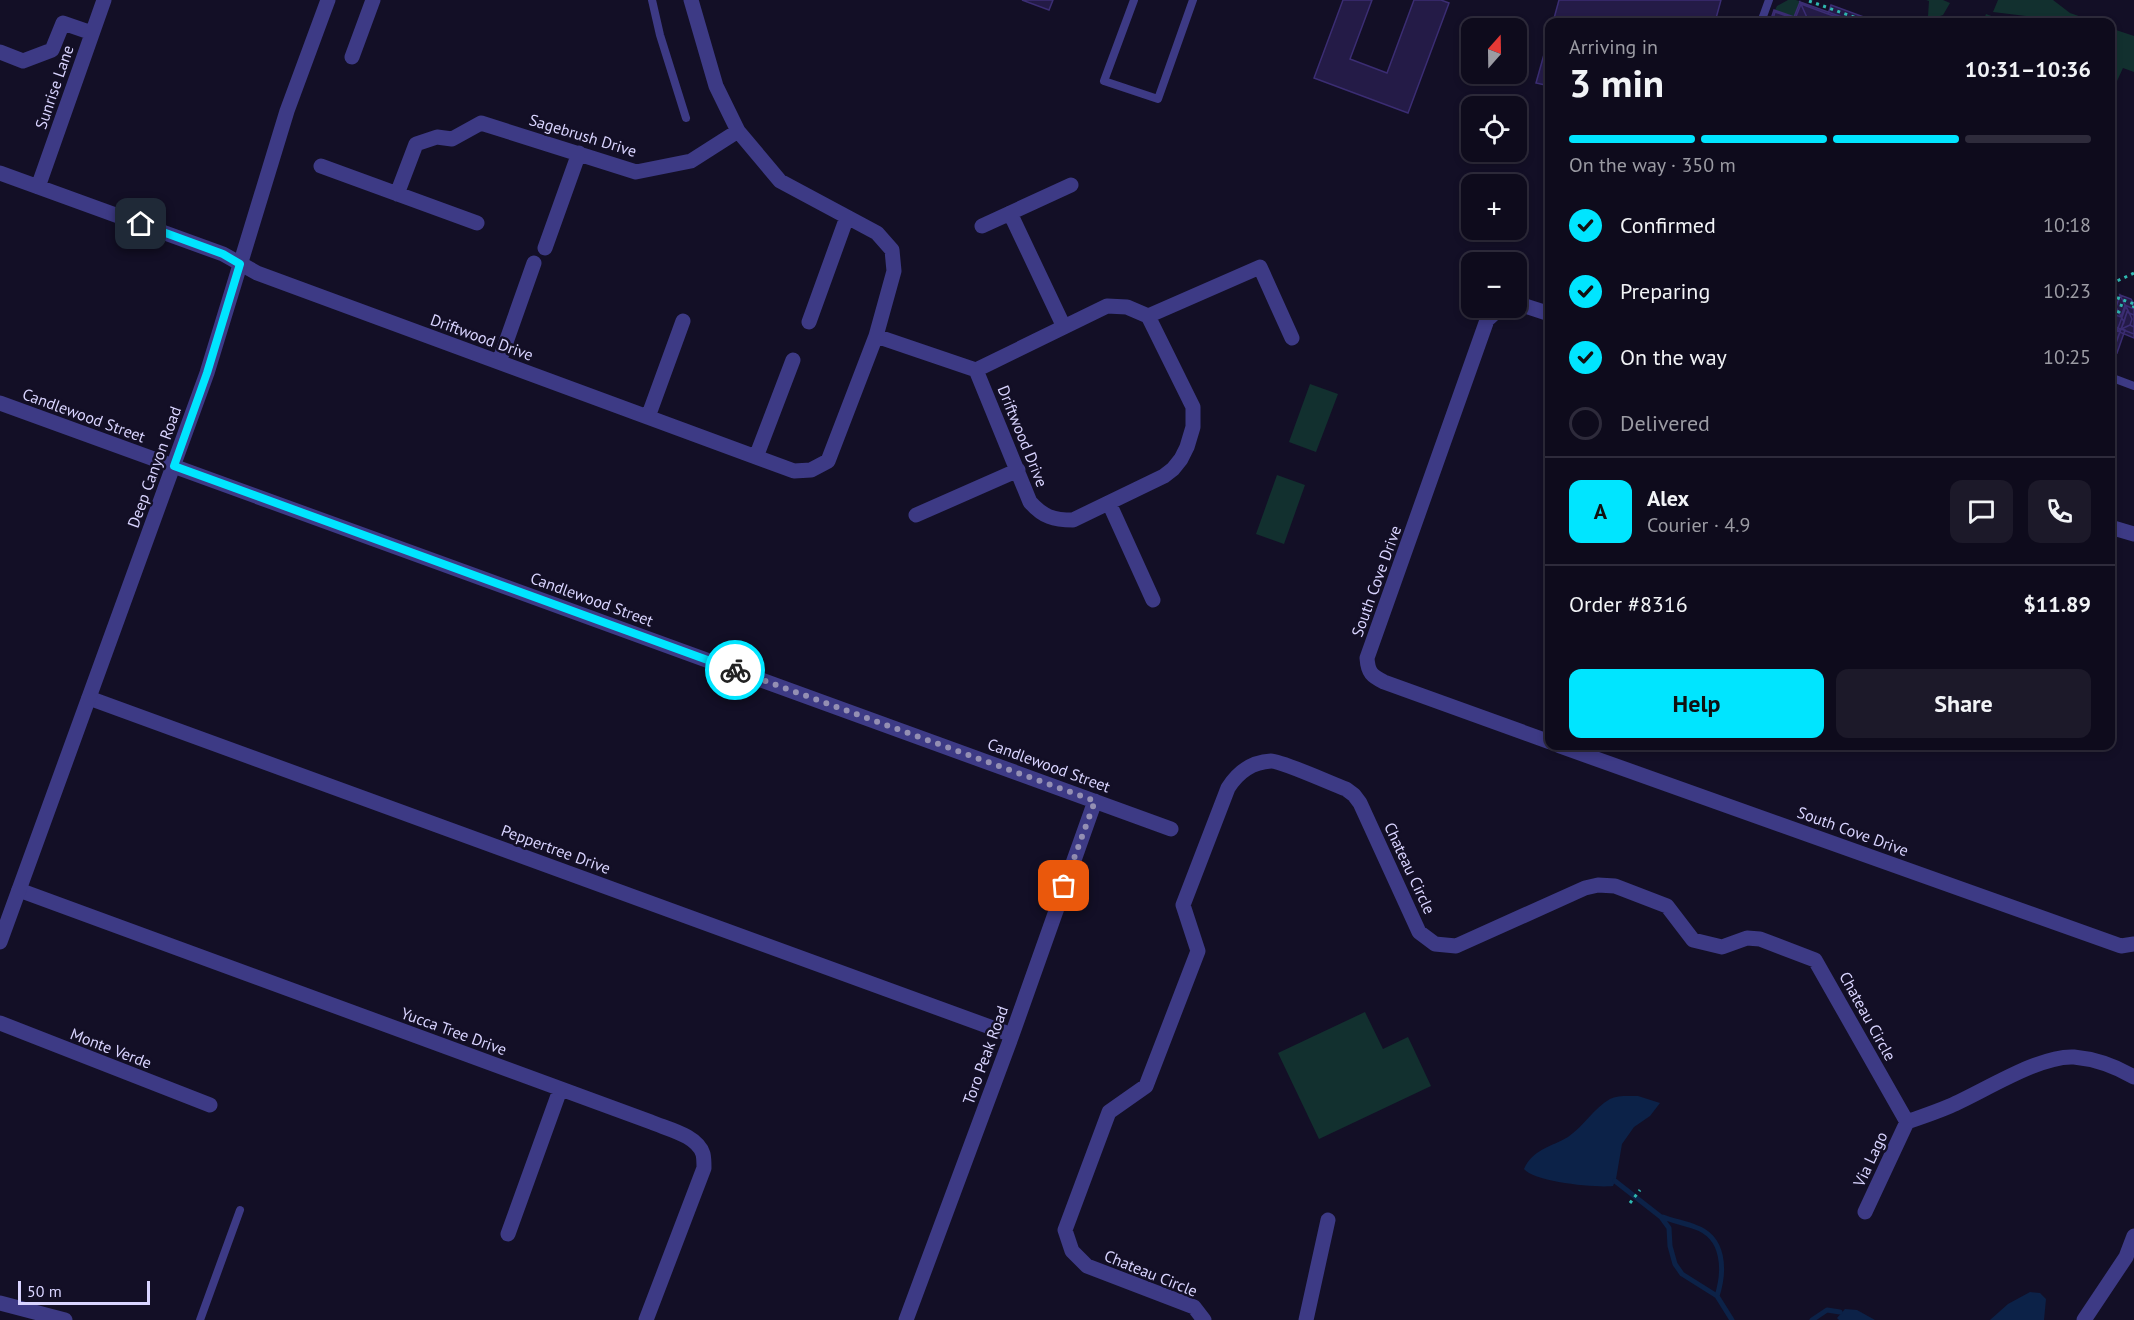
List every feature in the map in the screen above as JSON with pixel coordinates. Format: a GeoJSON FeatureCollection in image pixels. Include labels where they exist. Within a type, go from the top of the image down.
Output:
{"type":"FeatureCollection","features":[{"type":"Feature","properties":{"kind":"street","name":"Sunrise Lane"},"geometry":{"type":"LineString","coordinates":[[38,187],[104,0]]}},
{"type":"Feature","properties":{"kind":"street","name":"Deep Canyon Road"},"geometry":{"type":"LineString","coordinates":[[0,942],[207,373],[287,111],[327,0]]}},
{"type":"Feature","properties":{"kind":"street"},"geometry":{"type":"LineString","coordinates":[[352,57],[373,0]]}},
{"type":"Feature","properties":{"kind":"street"},"geometry":{"type":"LineString","coordinates":[[691,0],[716,86],[738,130],[780,181],[847,217],[808,322]]}},
{"type":"Feature","properties":{"kind":"street"},"geometry":{"type":"LineString","coordinates":[[0,52],[23,61],[52,50],[63,23],[93,33]]}},
{"type":"Feature","properties":{"kind":"street","name":"Sagebrush Drive"},"geometry":{"type":"LineString","coordinates":[[397,194],[416,144],[437,137],[452,139],[481,123],[636,172],[691,161],[738,130]]}},
{"type":"Feature","properties":{"kind":"street"},"geometry":{"type":"LineString","coordinates":[[545,248],[579,153]]}},
{"type":"Feature","properties":{"kind":"street"},"geometry":{"type":"LineString","coordinates":[[321,166],[477,223]]}},
{"type":"Feature","properties":{"kind":"street","name":"Driftwood Drive"},"geometry":{"type":"LineString","coordinates":[[0,173],[223,254],[257,273],[794,471],[811,470],[828,461],[876,336],[894,271],[892,250],[877,233],[847,217]]}},
{"type":"Feature","properties":{"kind":"street"},"geometry":{"type":"LineString","coordinates":[[982,226],[1071,185]]}},
{"type":"Feature","properties":{"kind":"street"},"geometry":{"type":"LineString","coordinates":[[1010,213],[1064,327]]}},
{"type":"Feature","properties":{"kind":"street"},"geometry":{"type":"LineString","coordinates":[[499,362],[534,263]]}},
{"type":"Feature","properties":{"kind":"street"},"geometry":{"type":"LineString","coordinates":[[876,336],[976,370],[1107,306],[1127,307],[1148,316],[1260,267],[1292,338]]}},
{"type":"Feature","properties":{"kind":"street"},"geometry":{"type":"LineString","coordinates":[[1527,307],[1545,312]]}},
{"type":"Feature","properties":{"kind":"street","name":"Driftwood Drive"},"geometry":{"type":"LineString","coordinates":[[976,370],[1030,502],[1038,512],[1048,517],[1073,520],[1164,476],[1181,459],[1187,447],[1193,427],[1193,407],[1148,316]]}},
{"type":"Feature","properties":{"kind":"street","name":"South Cove Drive"},"geometry":{"type":"LineString","coordinates":[[1489,318],[1367,658],[1368,668],[1372,676],[1384,682],[1545,740]]}},
{"type":"Feature","properties":{"kind":"street"},"geometry":{"type":"LineString","coordinates":[[648,417],[683,321]]}},
{"type":"Feature","properties":{"kind":"street"},"geometry":{"type":"LineString","coordinates":[[756,457],[793,360]]}},
{"type":"Feature","properties":{"kind":"street","name":"Candlewood Street"},"geometry":{"type":"LineString","coordinates":[[0,404],[1171,829]]}},
{"type":"Feature","properties":{"kind":"street"},"geometry":{"type":"LineString","coordinates":[[916,514],[1018,470]]}},
{"type":"Feature","properties":{"kind":"street"},"geometry":{"type":"LineString","coordinates":[[1109,503],[1153,600]]}},
{"type":"Feature","properties":{"kind":"street"},"geometry":{"type":"LineString","coordinates":[[2115,528],[2134,534]]}},
{"type":"Feature","properties":{"kind":"street","name":"Peppertree Drive"},"geometry":{"type":"LineString","coordinates":[[89,698],[1012,1035]]}},
{"type":"Feature","properties":{"kind":"street","name":"South Cove Drive"},"geometry":{"type":"LineString","coordinates":[[1571,750],[2121,946],[2134,945]]}},
{"type":"Feature","properties":{"kind":"street","name":"Chateau Circle"},"geometry":{"type":"LineString","coordinates":[[1204,1320],[1194,1307],[1087,1266],[1072,1251],[1065,1230],[1109,1112],[1146,1086],[1198,951],[1183,905],[1228,788],[1234,778],[1253,765],[1272,761],[1347,789],[1354,795],[1360,803],[1419,932],[1435,944],[1456,946],[1586,888],[1598,885],[1615,886],[1667,906],[1694,940],[1722,946],[1747,938],[1760,939],[1815,960],[1907,1122]]}},
{"type":"Feature","properties":{"kind":"street","name":"Toro Peak Road"},"geometry":{"type":"LineString","coordinates":[[906,1320],[1012,1035],[1095,801]]}},
{"type":"Feature","properties":{"kind":"street","name":"Yucca Tree Drive"},"geometry":{"type":"LineString","coordinates":[[19,890],[683,1135],[703,1152],[705,1168],[646,1320]]}},
{"type":"Feature","properties":{"kind":"street","name":"Monte Verde"},"geometry":{"type":"LineString","coordinates":[[0,1023],[210,1105]]}},
{"type":"Feature","properties":{"kind":"street"},"geometry":{"type":"LineString","coordinates":[[1907,1122],[1951,1106],[2040,1063],[2072,1057],[2113,1064],[2134,1077]]}},
{"type":"Feature","properties":{"kind":"street"},"geometry":{"type":"LineString","coordinates":[[508,1234],[560,1090]]}},
{"type":"Feature","properties":{"kind":"street","name":"Via Lago"},"geometry":{"type":"LineString","coordinates":[[1865,1212],[1907,1122]]}},
{"type":"Feature","properties":{"kind":"street"},"geometry":{"type":"LineString","coordinates":[[1306,1320],[1328,1220]]}},
{"type":"Feature","properties":{"kind":"street"},"geometry":{"type":"LineString","coordinates":[[2084,1320],[2126,1257],[2134,1236]]}},
{"type":"Feature","properties":{"kind":"street"},"geometry":{"type":"LineString","coordinates":[[0,1303],[66,1320]]}},
{"type":"Feature","properties":{"kind":"lane"},"geometry":{"type":"LineString","coordinates":[[652,0],[686,118]]}},
{"type":"Feature","properties":{"kind":"lane"},"geometry":{"type":"LineString","coordinates":[[1134,0],[1104,81],[1158,99],[1193,0]]}},
{"type":"Feature","properties":{"kind":"lane"},"geometry":{"type":"LineString","coordinates":[[1762,18],[1769,0]]}},
{"type":"Feature","properties":{"kind":"lane"},"geometry":{"type":"LineString","coordinates":[[2115,379],[2134,386]]}},
{"type":"Feature","properties":{"kind":"lane"},"geometry":{"type":"LineString","coordinates":[[200,1320],[240,1210]]}},
{"type":"Feature","properties":{"kind":"path"},"geometry":{"type":"LineString","coordinates":[[1809,1],[1857,18]]}},
{"type":"Feature","properties":{"kind":"path"},"geometry":{"type":"LineString","coordinates":[[2115,282],[2133,273],[2134,280]]}},
{"type":"Feature","properties":{"kind":"path"},"geometry":{"type":"LineString","coordinates":[[2115,296],[2134,306]]}},
{"type":"Feature","properties":{"kind":"path"},"geometry":{"type":"LineString","coordinates":[[2115,312],[2118,314],[2123,300]]}},
{"type":"Feature","properties":{"kind":"path"},"geometry":{"type":"LineString","coordinates":[[1630,1203],[1640,1190]]}},
{"type":"Feature","properties":{"kind":"green space"},"geometry":{"type":"Polygon","coordinates":[[[1788,0],[1796,0],[1846,18],[1801,4],[1795,18],[1792,18],[1774,12],[1777,6],[1788,0]]]}},
{"type":"Feature","properties":{"kind":"green space"},"geometry":{"type":"Polygon","coordinates":[[[1926,0],[1943,0],[1950,3],[1943,15],[1934,18],[1928,16],[1929,1],[1926,0]]]}},
{"type":"Feature","properties":{"kind":"green space"},"geometry":{"type":"Polygon","coordinates":[[[1998,0],[2053,0],[2070,13],[2084,18],[2035,18],[1993,12],[1998,0]]]}},
{"type":"Feature","properties":{"kind":"green space"},"geometry":{"type":"Polygon","coordinates":[[[1986,14],[2004,18],[1984,18],[1986,14]]]}},
{"type":"Feature","properties":{"kind":"green space"},"geometry":{"type":"Polygon","coordinates":[[[2115,30],[2134,36],[2134,72],[2123,68],[2117,81],[2115,80],[2115,30]]]}},
{"type":"Feature","properties":{"kind":"green space"},"geometry":{"type":"Polygon","coordinates":[[[1310,384],[1338,394],[1316,452],[1289,442],[1310,384]]]}},
{"type":"Feature","properties":{"kind":"green space"},"geometry":{"type":"Polygon","coordinates":[[[1277,475],[1305,485],[1284,544],[1256,534],[1277,475]]]}},
{"type":"Feature","properties":{"kind":"green space"},"geometry":{"type":"Polygon","coordinates":[[[1365,1012],[1383,1049],[1408,1037],[1431,1086],[1319,1139],[1278,1053],[1365,1012]]]}},
{"type":"Feature","properties":{"kind":"water"},"geometry":{"type":"Polygon","coordinates":[[[1620,1096],[1638,1096],[1660,1103],[1650,1116],[1634,1127],[1622,1144],[1613,1186],[1552,1181],[1530,1174],[1524,1169],[1532,1157],[1568,1137],[1610,1099],[1620,1096]]]}},
{"type":"Feature","properties":{"kind":"water"},"geometry":{"type":"Polygon","coordinates":[[[2030,1292],[2040,1293],[2046,1299],[2044,1320],[1990,1320],[2008,1304],[2030,1292]]]}},
{"type":"Feature","properties":{"kind":"water"},"geometry":{"type":"Polygon","coordinates":[[[1845,1309],[1857,1310],[1875,1320],[1839,1320],[1837,1318],[1845,1309]]]}},
{"type":"Feature","properties":{"kind":"building"},"geometry":{"type":"Polygon","coordinates":[[[1022,0],[1053,0],[1049,10],[1022,0]]]}},
{"type":"Feature","properties":{"kind":"building"},"geometry":{"type":"Polygon","coordinates":[[[1343,0],[1372,0],[1350,59],[1387,73],[1414,0],[1441,0],[1449,3],[1408,113],[1314,78],[1343,0]]]}},
{"type":"Feature","properties":{"kind":"building"},"geometry":{"type":"Polygon","coordinates":[[[1559,0],[1721,0],[1716,18],[1554,18],[1559,0]]]}},
{"type":"Feature","properties":{"kind":"building"},"geometry":{"type":"Polygon","coordinates":[[[1800,2],[1807,18],[1771,18],[1774,10],[1794,17],[1800,2]]]}},
{"type":"Feature","properties":{"kind":"building"},"geometry":{"type":"Polygon","coordinates":[[[1800,2],[1845,18],[1807,18],[1800,2]]]}},
{"type":"Feature","properties":{"kind":"building"},"geometry":{"type":"Polygon","coordinates":[[[1801,4],[1841,18],[1795,18],[1801,4]]]}},
{"type":"Feature","properties":{"kind":"building"},"geometry":{"type":"Polygon","coordinates":[[[1831,5],[1866,18],[1840,18],[1828,14],[1831,5]]]}},
{"type":"Feature","properties":{"kind":"building"},"geometry":{"type":"Polygon","coordinates":[[[1775,12],[1792,18],[1773,18],[1775,12]]]}},
{"type":"Feature","properties":{"kind":"building"},"geometry":{"type":"Polygon","coordinates":[[[1545,51],[1545,85],[1536,83],[1545,51]]]}},
{"type":"Feature","properties":{"kind":"building"},"geometry":{"type":"Polygon","coordinates":[[[2120,295],[2131,299],[2134,304],[2134,315],[2129,313],[2120,295]]]}},
{"type":"Feature","properties":{"kind":"building"},"geometry":{"type":"Polygon","coordinates":[[[2120,295],[2129,313],[2127,312],[2124,322],[2116,307],[2120,295]]]}},
{"type":"Feature","properties":{"kind":"building"},"geometry":{"type":"Polygon","coordinates":[[[2125,305],[2134,309],[2134,334],[2121,329],[2115,345],[2115,315],[2121,317],[2125,305]]]}},
{"type":"Feature","properties":{"kind":"building"},"geometry":{"type":"Polygon","coordinates":[[[2126,306],[2132,319],[2130,325],[2117,331],[2126,306]]]}},
{"type":"Feature","properties":{"kind":"building"},"geometry":{"type":"Polygon","coordinates":[[[2115,307],[2124,322],[2121,329],[2115,327],[2115,307]]]}},
{"type":"Feature","properties":{"kind":"building"},"geometry":{"type":"Polygon","coordinates":[[[2127,312],[2134,315],[2134,334],[2121,329],[2127,312]]]}},
{"type":"Feature","properties":{"kind":"building"},"geometry":{"type":"Polygon","coordinates":[[[2130,325],[2134,327],[2134,338],[2117,331],[2130,325]]]}},
{"type":"Feature","properties":{"kind":"building"},"geometry":{"type":"Polygon","coordinates":[[[2121,329],[2125,330],[2117,353],[2115,346],[2121,329]]]}},
{"type":"Feature","properties":{"kind":"waterway"},"geometry":{"type":"LineString","coordinates":[[1615,1181],[1661,1217],[1669,1228],[1670,1246],[1675,1264],[1682,1274],[1717,1296],[1732,1320]]}},
{"type":"Feature","properties":{"kind":"waterway"},"geometry":{"type":"LineString","coordinates":[[1663,1217],[1695,1227],[1712,1238],[1720,1256],[1721,1266],[1717,1296]]}},
{"type":"Feature","properties":{"kind":"waterway"},"geometry":{"type":"LineString","coordinates":[[1812,1320],[1827,1310],[1840,1312]]}},
{"type":"Feature","properties":{"kind":"way so far"},"geometry":{"type":"LineString","coordinates":[[735,670],[1095,801],[1064,886]]}},
{"type":"Feature","properties":{"kind":"route"},"geometry":{"type":"LineString","coordinates":[[141,224],[223,254],[240,264],[207,373],[174,466],[735,670]]}}]}
